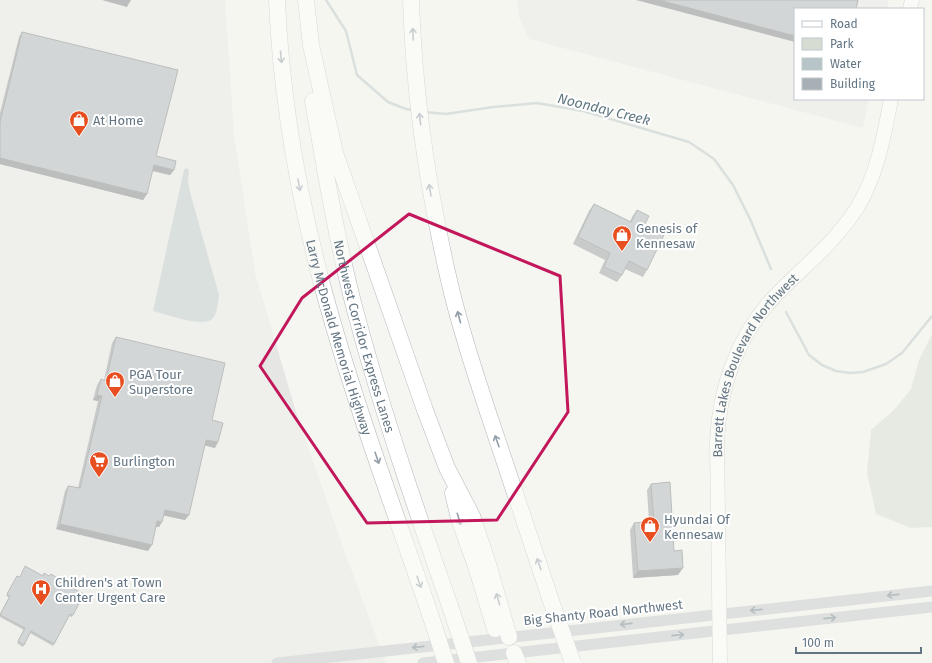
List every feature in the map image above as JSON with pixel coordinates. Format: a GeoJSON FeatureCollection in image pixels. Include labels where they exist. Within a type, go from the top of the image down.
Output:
{"type":"FeatureCollection","features":[{"type":"Feature","properties":{"kind":"highway","name":"Larry McDonald Memorial Highway"},"geometry":{"type":"LineString","coordinates":[[277,0],[285,101],[301,197],[323,288],[353,386],[446,663]]}},
{"type":"Feature","properties":{"kind":"highway","name":"Northwest Corridor Express Lanes"},"geometry":{"type":"LineString","coordinates":[[301,0],[320,142],[343,260],[358,320],[407,479],[469,663]]}},
{"type":"Feature","properties":{"kind":"highway"},"geometry":{"type":"LineString","coordinates":[[306,0],[307,43],[335,152],[425,410],[447,468],[459,519],[504,637]]}},
{"type":"Feature","properties":{"kind":"highway"},"geometry":{"type":"LineString","coordinates":[[411,0],[415,68],[425,158],[452,293],[476,377],[573,663]]}},
{"type":"Feature","properties":{"kind":"main road","name":"Barrett Lakes Boulevard Northwest"},"geometry":{"type":"LineString","coordinates":[[720,663],[717,442],[721,400],[728,374],[743,340],[760,313],[773,298],[830,244],[857,207],[877,163],[892,100]]}},
{"type":"Feature","properties":{"kind":"street","name":"Big Shanty Road Northwest"},"geometry":{"type":"LineString","coordinates":[[276,663],[932,590]]}},
{"type":"Feature","properties":{"kind":"street"},"geometry":{"type":"LineString","coordinates":[[423,663],[511,658],[720,630],[932,607]]}},
{"type":"Feature","properties":{"kind":"street"},"geometry":{"type":"LineString","coordinates":[[504,637],[511,658]]}},
{"type":"Feature","properties":{"kind":"highlighted area"},"geometry":{"type":"Polygon","coordinates":[[[409,214],[560,276],[568,412],[497,520],[367,523],[260,366],[302,298],[409,214]]]}},
{"type":"Feature","properties":{"kind":"shaded area"},"geometry":{"type":"Polygon","coordinates":[[[0,0],[225,0],[234,134],[255,273],[296,412],[345,553],[386,663],[0,663],[0,0]]]}},
{"type":"Feature","properties":{"kind":"shaded area"},"geometry":{"type":"Polygon","coordinates":[[[517,0],[889,0],[887,8],[794,8],[794,100],[869,100],[863,128],[529,39],[519,17],[517,0]]]}},
{"type":"Feature","properties":{"kind":"green space"},"geometry":{"type":"Polygon","coordinates":[[[932,334],[932,527],[911,528],[876,514],[867,473],[871,430],[894,410],[911,389],[919,360],[932,334]]]}},
{"type":"Feature","properties":{"kind":"water"},"geometry":{"type":"Polygon","coordinates":[[[186,168],[189,170],[188,182],[191,196],[219,295],[214,317],[207,321],[200,322],[153,311],[184,170],[186,168]]]}},
{"type":"Feature","properties":{"kind":"building"},"geometry":{"type":"Polygon","coordinates":[[[659,0],[858,0],[856,8],[794,8],[794,36],[659,0]]]}},
{"type":"Feature","properties":{"kind":"building","name":"At Home"},"geometry":{"type":"Polygon","coordinates":[[[22,32],[178,70],[156,156],[176,161],[174,170],[154,165],[147,194],[0,158],[0,122],[22,32]]]}},
{"type":"Feature","properties":{"kind":"building","name":"Genesis of Kennesaw"},"geometry":{"type":"Polygon","coordinates":[[[594,204],[631,222],[637,210],[649,216],[644,226],[664,235],[647,270],[629,261],[622,275],[604,267],[610,253],[578,237],[594,204]]]}},
{"type":"Feature","properties":{"kind":"building"},"geometry":{"type":"Polygon","coordinates":[[[116,337],[225,363],[212,420],[223,423],[218,442],[206,440],[189,515],[165,510],[162,522],[157,521],[152,545],[60,524],[68,486],[80,488],[102,396],[97,395],[101,379],[106,381],[116,337]]]}},
{"type":"Feature","properties":{"kind":"building","name":"Hyundai Of Kennesaw"},"geometry":{"type":"Polygon","coordinates":[[[670,482],[674,551],[682,550],[683,568],[638,571],[634,523],[654,521],[651,484],[670,482]]]}},
{"type":"Feature","properties":{"kind":"building","name":"Children's at Town Center Urgent Care"},"geometry":{"type":"Polygon","coordinates":[[[25,566],[43,576],[44,573],[49,576],[51,574],[59,579],[58,581],[84,594],[73,615],[70,614],[54,644],[31,631],[24,645],[18,641],[25,628],[0,615],[10,596],[7,594],[17,576],[20,577],[25,566]]]}},
{"type":"Feature","properties":{"kind":"waterway","name":"Noonday Creek"},"geometry":{"type":"LineString","coordinates":[[326,0],[346,31],[357,75],[388,102],[413,110]]}},
{"type":"Feature","properties":{"kind":"waterway","name":"Noonday Creek"},"geometry":{"type":"LineString","coordinates":[[424,112],[446,114],[493,107],[537,103],[583,111],[689,142],[714,159],[733,185],[750,219],[771,269]]}},
{"type":"Feature","properties":{"kind":"waterway","name":"Noonday Creek"},"geometry":{"type":"LineString","coordinates":[[786,312],[809,355],[822,365],[836,371],[850,373],[863,372],[886,364],[902,353],[932,316]]}},
{"type":"Feature","properties":{"kind":"place","name":"At Home"},"geometry":{"type":"Point","coordinates":[79,137]}},
{"type":"Feature","properties":{"kind":"place","name":"Genesis of Kennesaw"},"geometry":{"type":"Point","coordinates":[622,252]}},
{"type":"Feature","properties":{"kind":"place","name":"PGA Tour Superstore"},"geometry":{"type":"Point","coordinates":[115,398]}},
{"type":"Feature","properties":{"kind":"place","name":"Burlington"},"geometry":{"type":"Point","coordinates":[99,478]}},
{"type":"Feature","properties":{"kind":"place","name":"Hyundai Of Kennesaw"},"geometry":{"type":"Point","coordinates":[650,543]}},
{"type":"Feature","properties":{"kind":"place","name":"Children's at Town Center Urgent Care"},"geometry":{"type":"Point","coordinates":[41,606]}}]}
